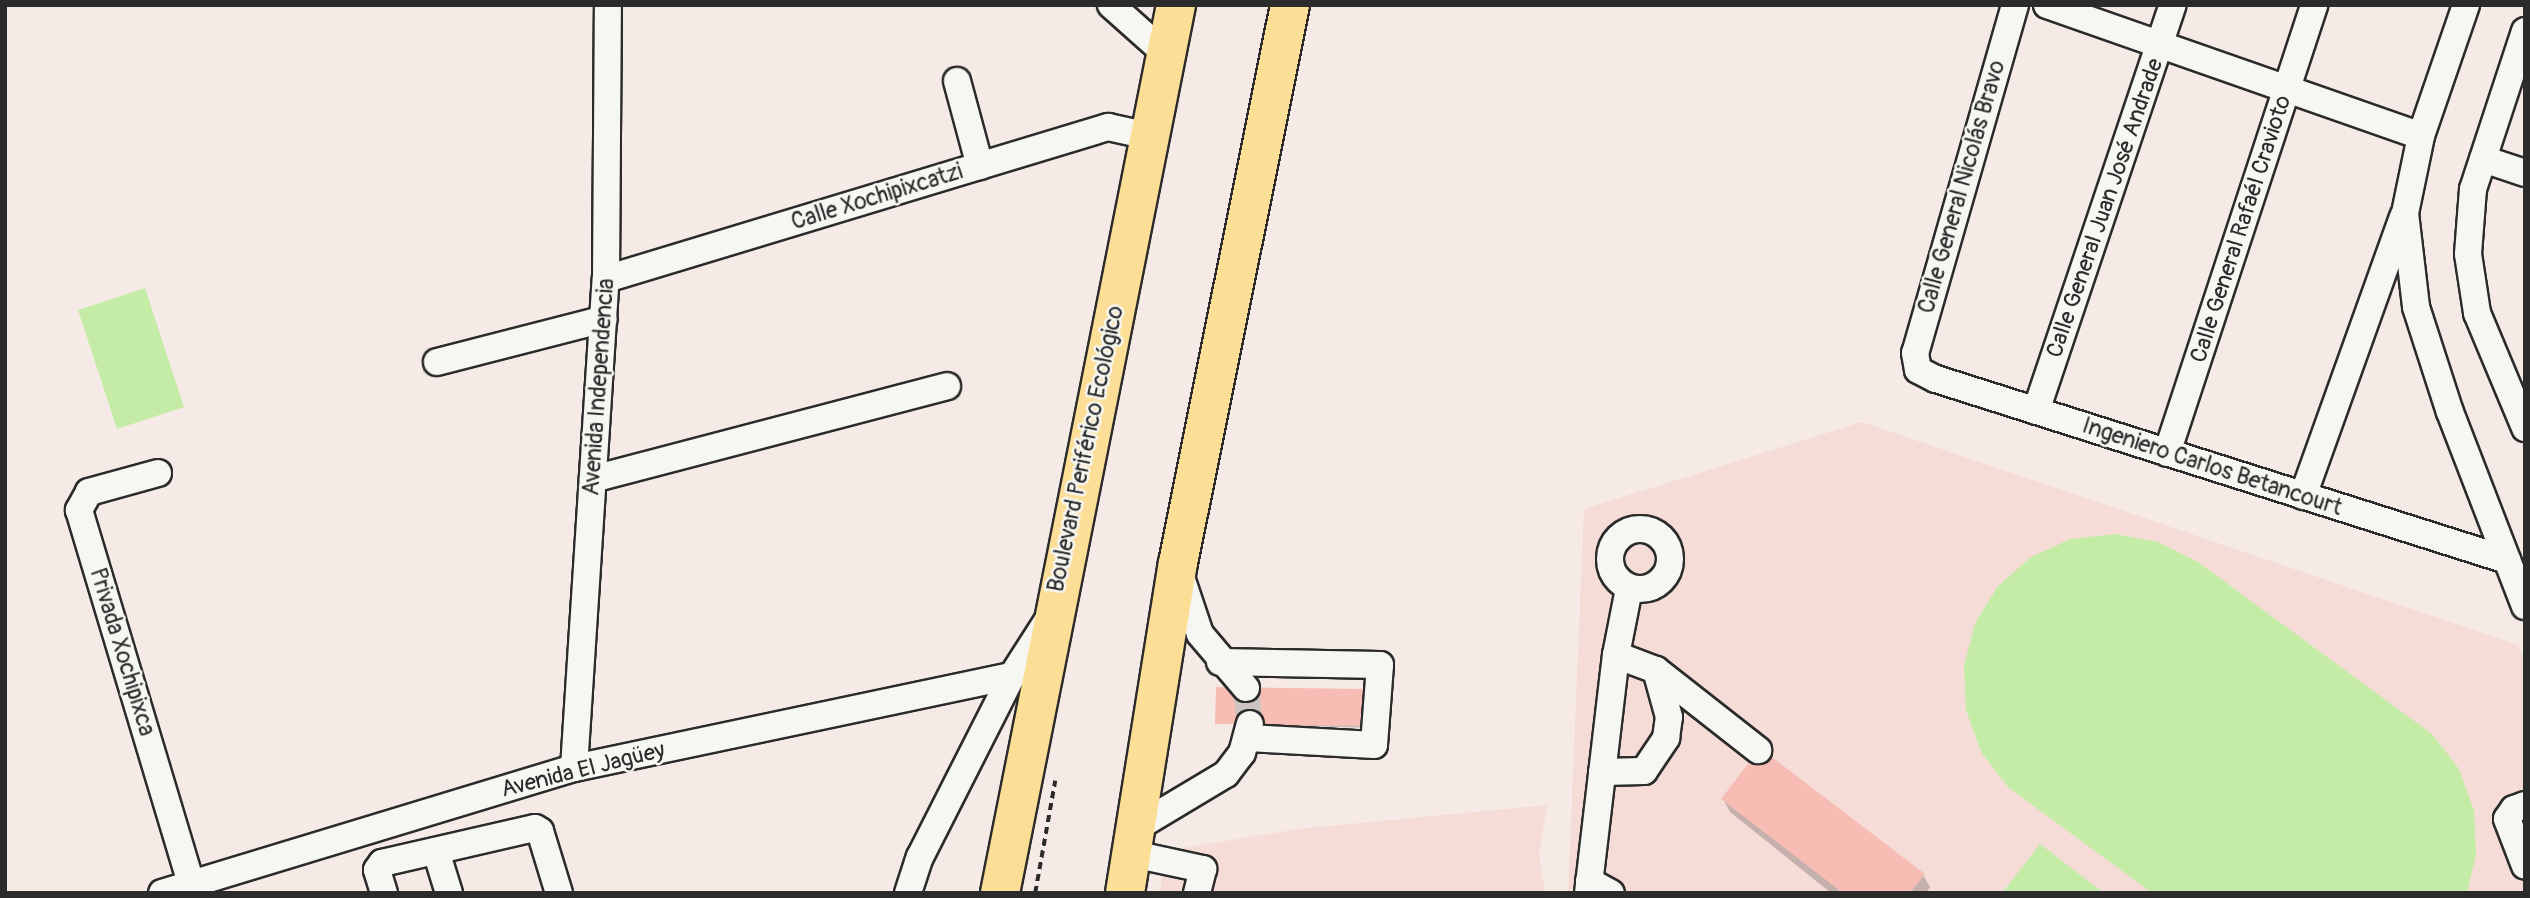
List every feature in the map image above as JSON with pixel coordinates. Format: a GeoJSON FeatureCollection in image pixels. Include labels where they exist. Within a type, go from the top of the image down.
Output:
{"type":"FeatureCollection","features":[{"type":"Feature","properties":{"kind":"highway","name":"Boulevard Periférico Ecológico"},"geometry":{"type":"LineString","coordinates":[[1000,893],[1052,613],[1176,5]]}},
{"type":"Feature","properties":{"kind":"highway"},"geometry":{"type":"LineString","coordinates":[[1125,893],[1136,840],[1178,563],[1290,5]]}},
{"type":"Feature","properties":{"kind":"street","name":"Avenida Independencia"},"geometry":{"type":"LineString","coordinates":[[574,768],[606,279],[608,5]]}},
{"type":"Feature","properties":{"kind":"street"},"geometry":{"type":"LineString","coordinates":[[1111,5],[1166,54]]}},
{"type":"Feature","properties":{"kind":"street","name":"Calle General Nicolás Bravo"},"geometry":{"type":"LineString","coordinates":[[1918,370],[1915,353],[2015,5]]}},
{"type":"Feature","properties":{"kind":"street"},"geometry":{"type":"LineString","coordinates":[[2047,5],[2421,136]]}},
{"type":"Feature","properties":{"kind":"street","name":"Calle General Juan José Andrade"},"geometry":{"type":"LineString","coordinates":[[2036,411],[2173,5]]}},
{"type":"Feature","properties":{"kind":"street","name":"Calle General Rafaél Cravioto"},"geometry":{"type":"LineString","coordinates":[[2167,453],[2314,5]]}},
{"type":"Feature","properties":{"kind":"street"},"geometry":{"type":"LineString","coordinates":[[2303,496],[2405,212],[2421,136],[2466,5]]}},
{"type":"Feature","properties":{"kind":"street"},"geometry":{"type":"LineString","coordinates":[[2525,31],[2473,189],[2468,254],[2477,313],[2525,428]]}},
{"type":"Feature","properties":{"kind":"street"},"geometry":{"type":"LineString","coordinates":[[957,81],[980,166]]}},
{"type":"Feature","properties":{"kind":"street","name":"Calle Xochipixcatzi"},"geometry":{"type":"LineString","coordinates":[[606,279],[1108,127],[1149,136]]}},
{"type":"Feature","properties":{"kind":"street"},"geometry":{"type":"LineString","coordinates":[[2483,159],[2525,173]]}},
{"type":"Feature","properties":{"kind":"street"},"geometry":{"type":"LineString","coordinates":[[2405,212],[2416,307],[2450,412],[2525,606]]}},
{"type":"Feature","properties":{"kind":"street"},"geometry":{"type":"LineString","coordinates":[[437,362],[604,319]]}},
{"type":"Feature","properties":{"kind":"street","name":"Ingeniero Carlos Betancourt"},"geometry":{"type":"LineString","coordinates":[[1918,370],[2036,411],[2507,560]]}},
{"type":"Feature","properties":{"kind":"street"},"geometry":{"type":"LineString","coordinates":[[593,479],[947,386]]}},
{"type":"Feature","properties":{"kind":"street","name":"Privada Xochipixca"},"geometry":{"type":"LineString","coordinates":[[158,473],[89,492],[79,510],[191,883]]}},
{"type":"Feature","properties":{"kind":"street"},"geometry":{"type":"LineString","coordinates":[[1178,563],[1190,614],[1220,662],[1245,688]]}},
{"type":"Feature","properties":{"kind":"street"},"geometry":{"type":"LineString","coordinates":[[1596,889],[1602,772],[1616,655],[1629,589]]}},
{"type":"Feature","properties":{"kind":"street"},"geometry":{"type":"LineString","coordinates":[[908,893],[920,857],[1012,676],[1052,613]]}},
{"type":"Feature","properties":{"kind":"street"},"geometry":{"type":"LineString","coordinates":[[1616,655],[1656,670],[1758,750]]}},
{"type":"Feature","properties":{"kind":"street"},"geometry":{"type":"LineString","coordinates":[[1136,840],[1226,774],[1249,731],[1374,745],[1380,665],[1220,662]]}},
{"type":"Feature","properties":{"kind":"street"},"geometry":{"type":"LineString","coordinates":[[1602,772],[1644,771],[1666,738],[1669,716],[1656,670]]}},
{"type":"Feature","properties":{"kind":"street","name":"Avenida El Jagüey"},"geometry":{"type":"LineString","coordinates":[[162,893],[574,768],[1012,676]]}},
{"type":"Feature","properties":{"kind":"street"},"geometry":{"type":"LineString","coordinates":[[2525,805],[2514,809],[2507,819],[2525,866]]}},
{"type":"Feature","properties":{"kind":"street"},"geometry":{"type":"LineString","coordinates":[[384,893],[377,870],[382,863],[535,828],[540,831],[559,893]]}},
{"type":"Feature","properties":{"kind":"street"},"geometry":{"type":"LineString","coordinates":[[1136,840],[1203,869],[1197,893]]}},
{"type":"Feature","properties":{"kind":"street"},"geometry":{"type":"LineString","coordinates":[[436,851],[449,893]]}},
{"type":"Feature","properties":{"kind":"shaded area"},"geometry":{"type":"Polygon","coordinates":[[[1862,422],[2518,645],[2525,662],[2525,893],[1568,893],[1584,509],[1862,422]]]}},
{"type":"Feature","properties":{"kind":"shaded area"},"geometry":{"type":"Polygon","coordinates":[[[1547,805],[1539,855],[1545,893],[1160,893],[1166,851],[1298,829],[1547,805]]]}},
{"type":"Feature","properties":{"kind":"green space"},"geometry":{"type":"Polygon","coordinates":[[[145,288],[184,407],[117,429],[78,310],[145,288]]]}},
{"type":"Feature","properties":{"kind":"green space"},"geometry":{"type":"Polygon","coordinates":[[[2115,534],[2158,542],[2198,562],[2432,734],[2459,769],[2474,810],[2476,854],[2467,893],[2152,893],[2008,787],[1981,752],[1966,710],[1964,666],[1975,623],[1998,586],[2031,557],[2071,539],[2115,534]]]}},
{"type":"Feature","properties":{"kind":"green space"},"geometry":{"type":"Polygon","coordinates":[[[2040,844],[2104,893],[2002,893],[2040,844]]]}},
{"type":"Feature","properties":{"kind":"building"},"geometry":{"type":"Polygon","coordinates":[[[1216,687],[1370,689],[1369,726],[1215,724],[1216,687]]]}},
{"type":"Feature","properties":{"kind":"building"},"geometry":{"type":"Polygon","coordinates":[[[1760,748],[1925,874],[1910,893],[1837,893],[1839,890],[1721,799],[1760,748]]]}},
{"type":"Feature","properties":{"kind":"tunnel"},"geometry":{"type":"LineString","coordinates":[[1246,688],[1250,724]]}}]}
